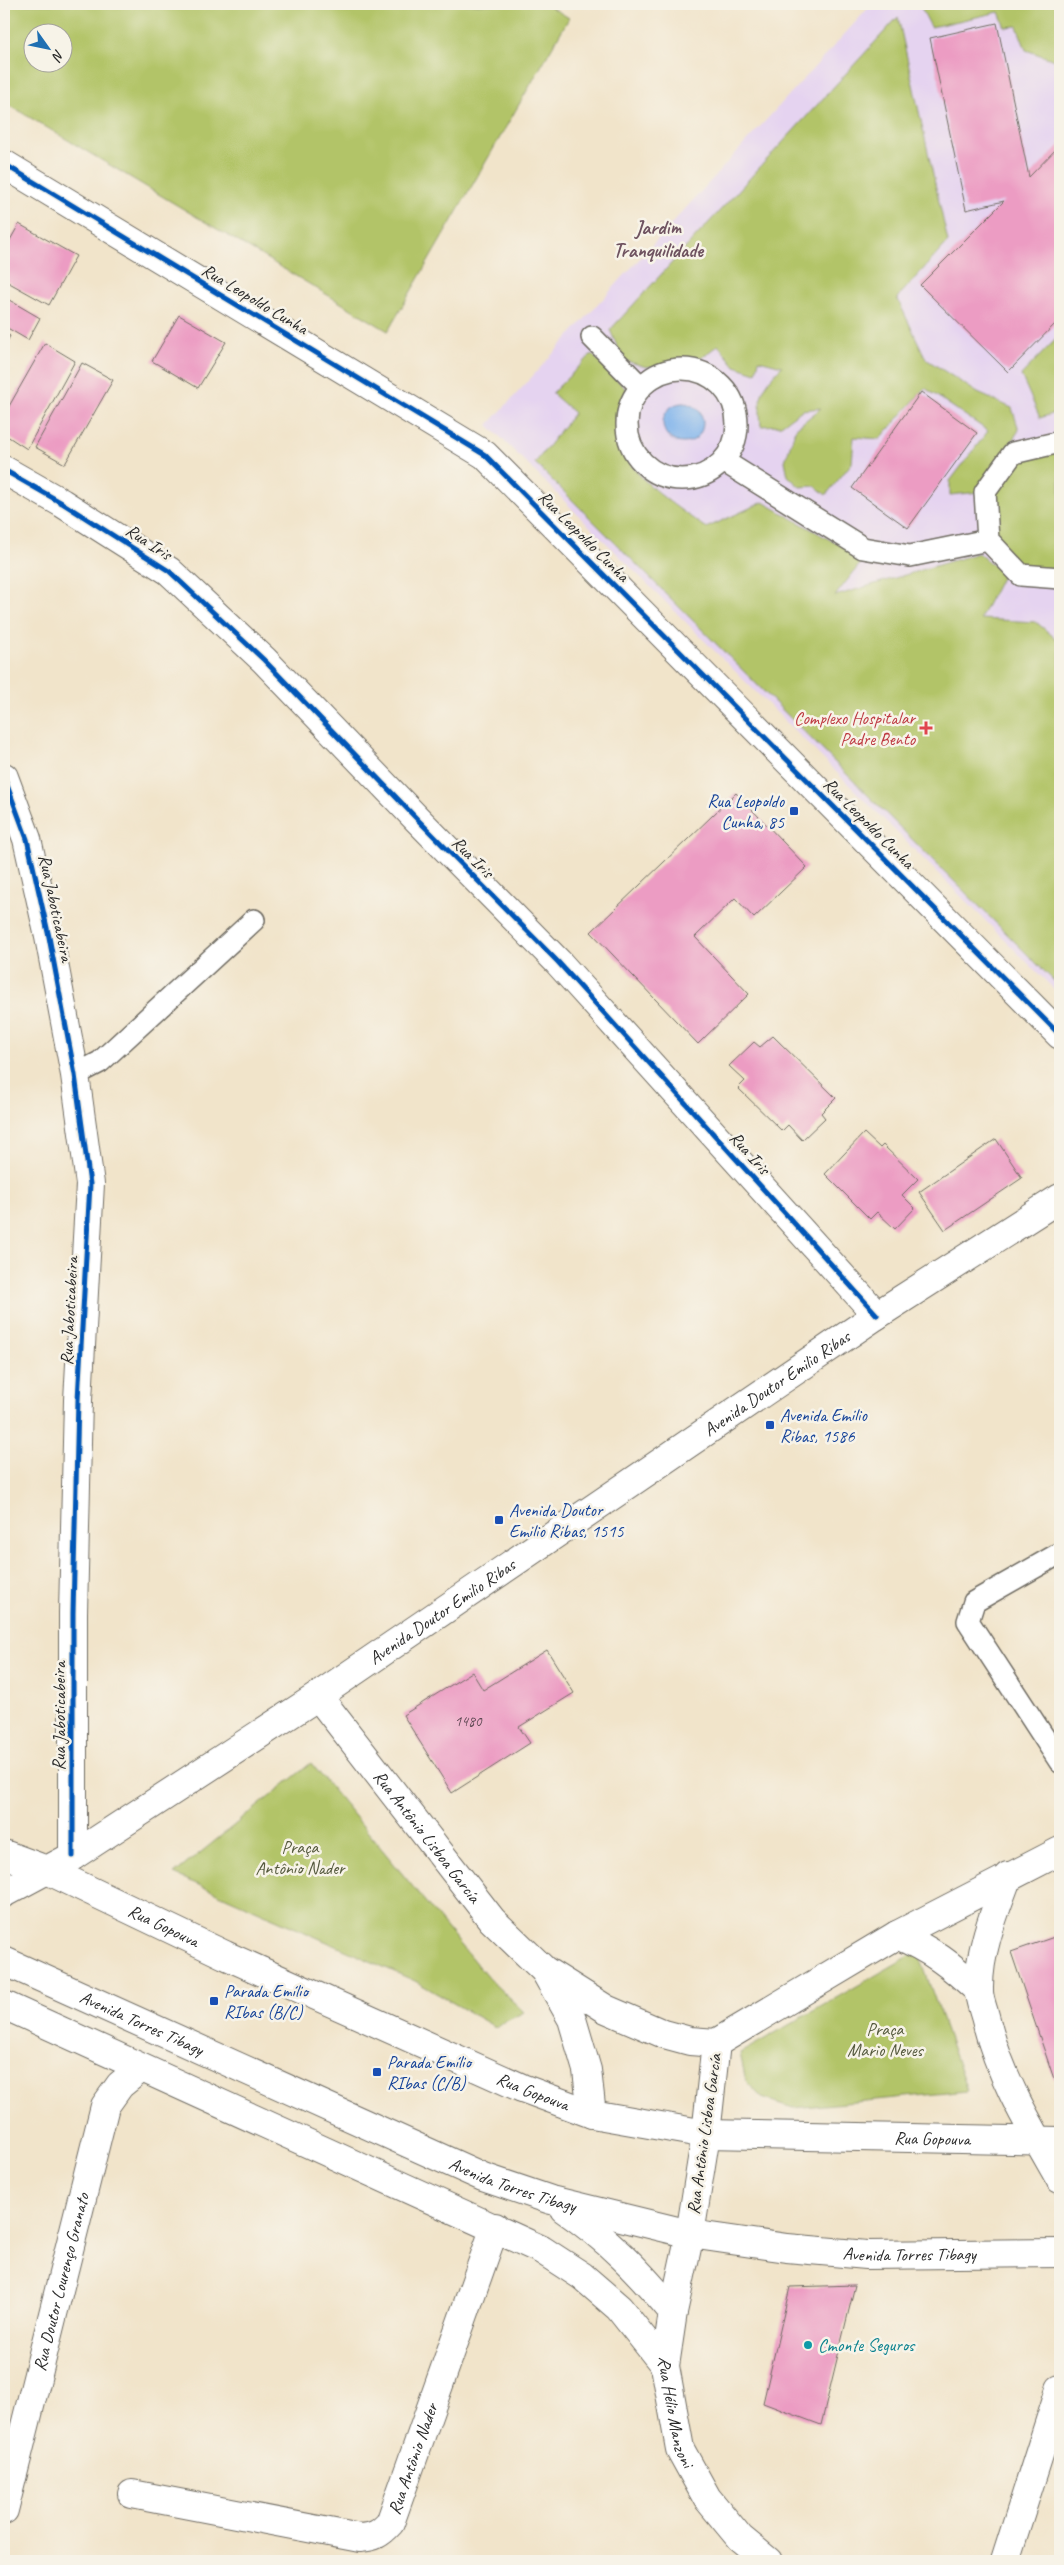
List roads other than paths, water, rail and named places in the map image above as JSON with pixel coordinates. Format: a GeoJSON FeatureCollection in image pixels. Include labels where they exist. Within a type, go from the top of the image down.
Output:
{"type":"FeatureCollection","features":[{"type":"Feature","properties":{"kind":"street","name":"Rua Leopoldo Cunha"},"geometry":{"type":"LineString","coordinates":[[4,164],[485,455],[1060,1035]]}},
{"type":"Feature","properties":{"kind":"street","name":"Rua Iris"},"geometry":{"type":"LineString","coordinates":[[4,470],[62,502],[169,571],[264,660],[558,962],[878,1315]]}},
{"type":"Feature","properties":{"kind":"street","name":"Rua Jaboticabeira"},"geometry":{"type":"LineString","coordinates":[[4,777],[27,840],[49,937],[75,1075],[90,1184],[78,1410],[73,1623],[73,1856]]}},
{"type":"Feature","properties":{"kind":"street","name":"Avenida Doutor Emilio Ribas"},"geometry":{"type":"LineString","coordinates":[[4,1893],[73,1856],[318,1696],[878,1315],[1060,1198]]}},
{"type":"Feature","properties":{"kind":"street","name":"Rua Antônio Lisboa García"},"geometry":{"type":"LineString","coordinates":[[318,1696],[492,1920],[544,1970],[606,2009],[664,2034],[690,2041],[716,2043],[706,2134],[690,2234]]}},
{"type":"Feature","properties":{"kind":"street"},"geometry":{"type":"LineString","coordinates":[[716,2043],[896,1935],[1060,1851]]}},
{"type":"Feature","properties":{"kind":"street","name":"Rua Gopouva"},"geometry":{"type":"LineString","coordinates":[[4,1854],[47,1870],[225,1954],[522,2088],[592,2114],[706,2134],[1049,2141]]}},
{"type":"Feature","properties":{"kind":"street"},"geometry":{"type":"LineString","coordinates":[[1008,1876],[993,1916],[984,1955],[979,1991],[993,2048],[1012,2094],[1049,2141],[1060,2179]]}},
{"type":"Feature","properties":{"kind":"street"},"geometry":{"type":"LineString","coordinates":[[896,1935],[922,1946],[949,1963],[979,1991]]}},
{"type":"Feature","properties":{"kind":"street","name":"Avenida Torres Tibagy"},"geometry":{"type":"LineString","coordinates":[[4,1961],[483,2177],[550,2200],[690,2234],[787,2248],[868,2255],[1060,2253]]}},
{"type":"Feature","properties":{"kind":"street","name":"Rua Antônio Lisboa García"},"geometry":{"type":"LineString","coordinates":[[544,1970],[572,2019],[587,2070],[592,2114]]}},
{"type":"Feature","properties":{"kind":"street"},"geometry":{"type":"LineString","coordinates":[[4,2005],[542,2250],[582,2276],[619,2308],[665,2366]]}},
{"type":"Feature","properties":{"kind":"street","name":"Rua Doutor Lourenço Granato"},"geometry":{"type":"LineString","coordinates":[[4,2510],[104,2106],[120,2085],[141,2068]]}},
{"type":"Feature","properties":{"kind":"street"},"geometry":{"type":"LineString","coordinates":[[550,2200],[595,2230],[632,2263],[673,2312]]}},
{"type":"Feature","properties":{"kind":"street","name":"Rua Antônio Nader"},"geometry":{"type":"LineString","coordinates":[[132,2494],[360,2538],[372,2537],[381,2532],[390,2523],[495,2228]]}},
{"type":"Feature","properties":{"kind":"street","name":"Rua Hélio Manzoni"},"geometry":{"type":"LineString","coordinates":[[690,2234],[673,2312],[665,2366],[680,2449],[706,2498],[740,2538],[768,2561]]}},
{"type":"Feature","properties":{"kind":"street"},"geometry":{"type":"LineString","coordinates":[[1005,2561],[1060,2389]]}},
{"type":"Feature","properties":{"kind":"lane"},"geometry":{"type":"LineString","coordinates":[[592,337],[640,386]]}},
{"type":"Feature","properties":{"kind":"lane"},"geometry":{"type":"LineString","coordinates":[[670,368],[705,372],[732,395],[739,430],[725,462],[694,480],[659,477],[632,454],[625,419],[640,386],[670,368]]}},
{"type":"Feature","properties":{"kind":"lane"},"geometry":{"type":"LineString","coordinates":[[1060,442],[1013,453],[985,492],[988,540],[1021,574],[1060,578]]}},
{"type":"Feature","properties":{"kind":"lane"},"geometry":{"type":"LineString","coordinates":[[725,462],[863,548],[910,556],[988,540]]}},
{"type":"Feature","properties":{"kind":"lane"},"geometry":{"type":"LineString","coordinates":[[75,1075],[100,1062],[254,920]]}},
{"type":"Feature","properties":{"kind":"lane"},"geometry":{"type":"LineString","coordinates":[[1060,1553],[974,1602],[968,1620],[1060,1762]]}},
{"type":"Feature","properties":{"kind":"water"},"geometry":{"type":"Polygon","coordinates":[[[687,403],[694,406],[700,412],[703,423],[702,431],[694,440],[687,443],[679,443],[672,440],[664,431],[663,419],[666,412],[675,404],[687,403]]]}},
{"type":"Feature","properties":{"kind":"place","name":"Complexo Hospitalar Padre Bento"},"geometry":{"type":"Point","coordinates":[926,728]}},
{"type":"Feature","properties":{"kind":"place","name":"Rua Leopoldo Cunha, 85"},"geometry":{"type":"Point","coordinates":[794,811]}},
{"type":"Feature","properties":{"kind":"place","name":"Avenida Emilio Ribas, 1586"},"geometry":{"type":"Point","coordinates":[770,1425]}},
{"type":"Feature","properties":{"kind":"place","name":"Avenida Doutor Emilio Ribas, 1515"},"geometry":{"type":"Point","coordinates":[499,1520]}},
{"type":"Feature","properties":{"kind":"place","name":"Parada Emílio RIbas (B/C)"},"geometry":{"type":"Point","coordinates":[214,2001]}},
{"type":"Feature","properties":{"kind":"place","name":"Parada Emílio RIbas (C/B)"},"geometry":{"type":"Point","coordinates":[377,2072]}},
{"type":"Feature","properties":{"kind":"place","name":"Cmonte Seguros"},"geometry":{"type":"Point","coordinates":[808,2345]}},
{"type":"Feature","properties":{"kind":"district","name":"Jardim Tranquilidade"},"geometry":{"type":"Point","coordinates":[658,238]}},
{"type":"Feature","properties":{"kind":"park label","name":"Praça Antônio Nader"},"geometry":{"type":"Point","coordinates":[300,1857]}},
{"type":"Feature","properties":{"kind":"park label","name":"Praça Mario Neves"},"geometry":{"type":"Point","coordinates":[885,2039]}}]}
